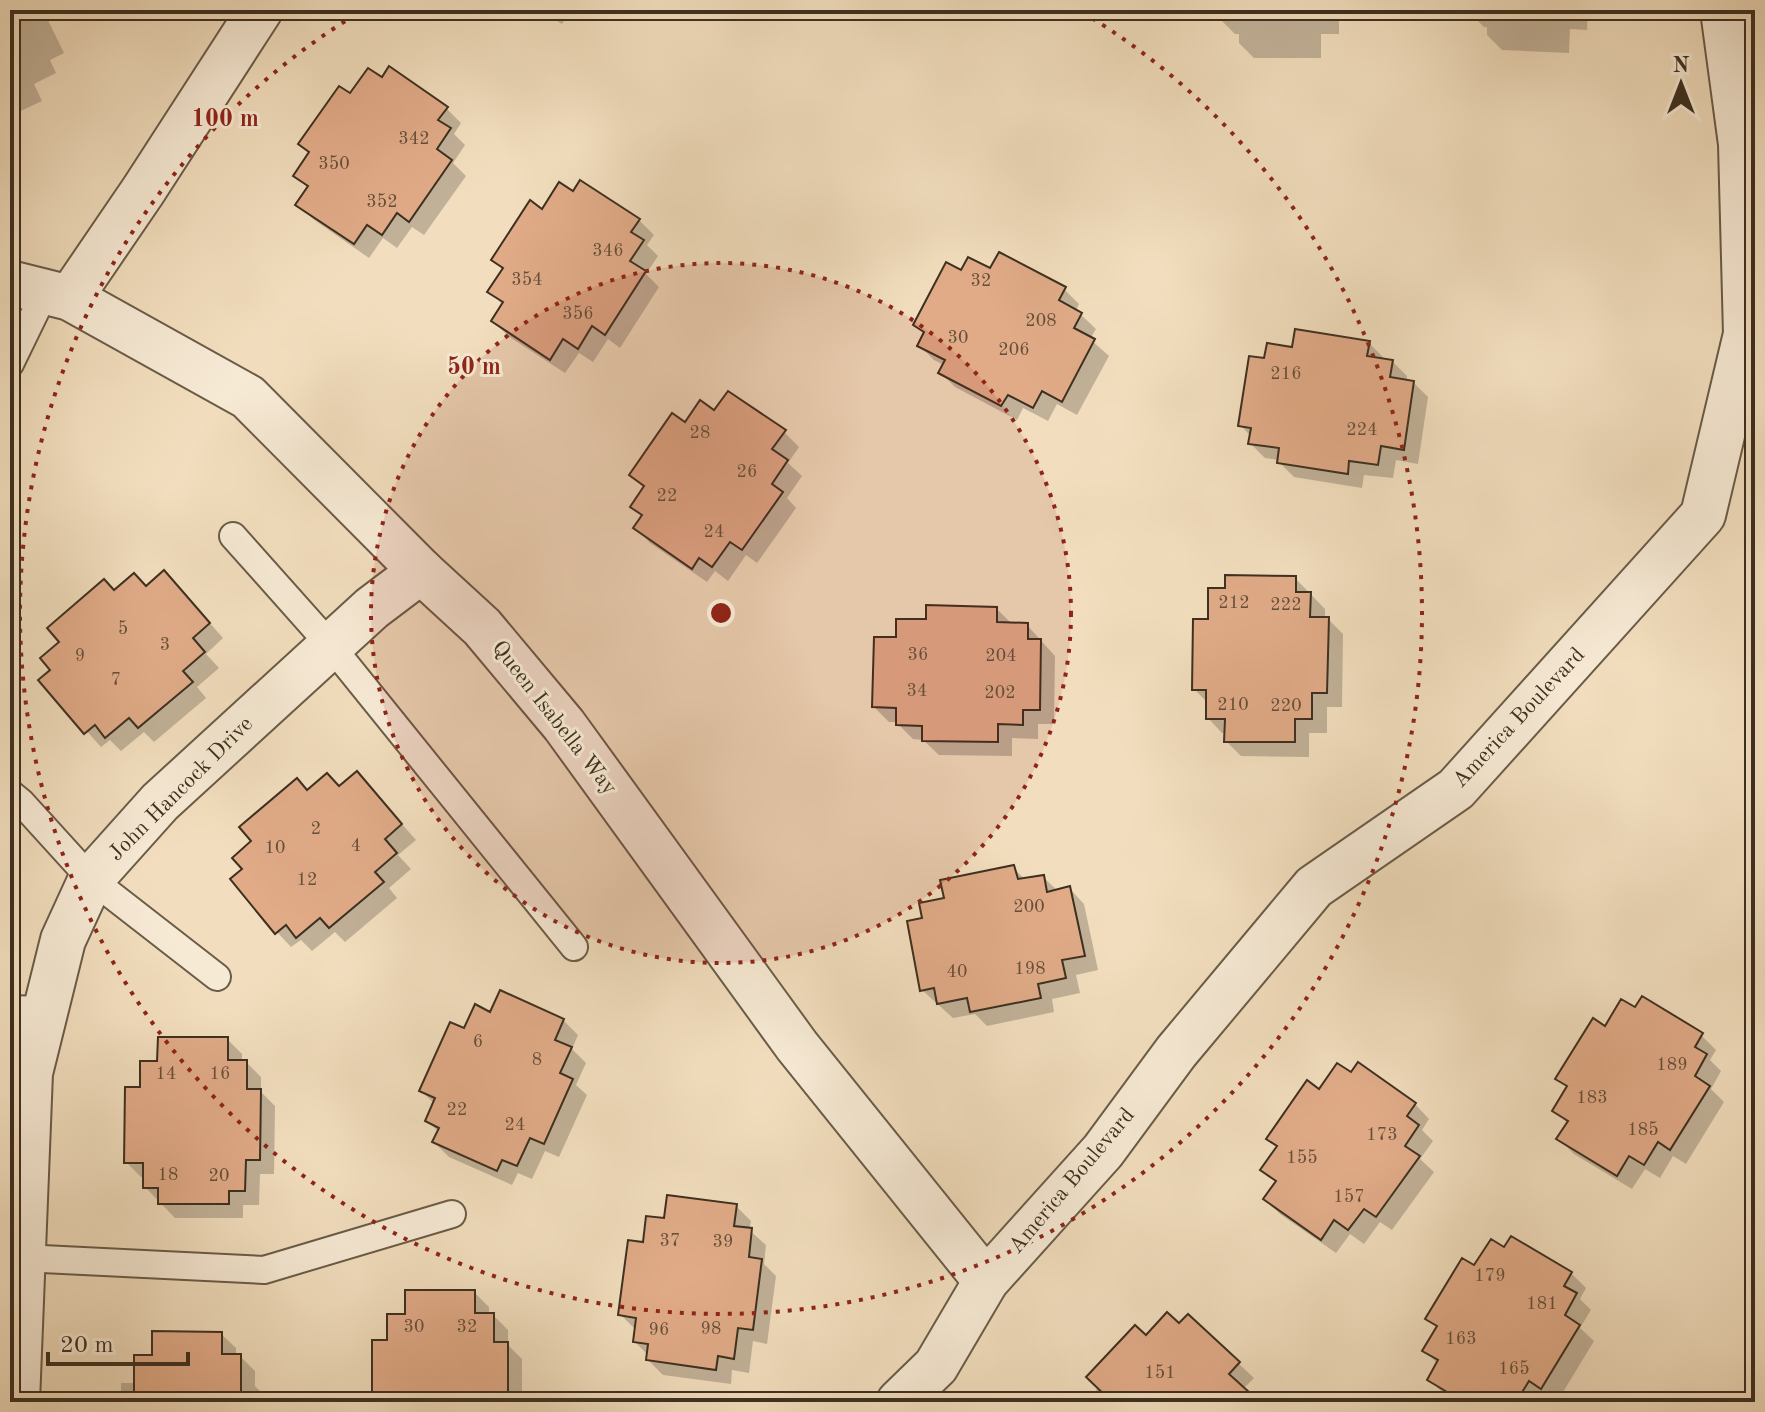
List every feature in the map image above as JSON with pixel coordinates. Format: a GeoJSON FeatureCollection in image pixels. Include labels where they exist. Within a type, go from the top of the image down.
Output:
{"type":"FeatureCollection","features":[{"type":"Feature","properties":{"kind":"street"},"geometry":{"type":"LineString","coordinates":[[42,291],[143,191],[260,10]]}},
{"type":"Feature","properties":{"kind":"street","name":"America Boulevard"},"geometry":{"type":"LineString","coordinates":[[899,1402],[936,1366],[986,1281],[1103,1151],[1176,1052],[1314,887],[1456,789],[1703,515],[1746,334],[1741,144],[1723,10]]}},
{"type":"Feature","properties":{"kind":"street","name":"Queen Isabella Way"},"geometry":{"type":"LineString","coordinates":[[42,291],[248,397],[421,571],[482,627],[564,725],[797,1046],[986,1281]]}},
{"type":"Feature","properties":{"kind":"street","name":"John Hancock Drive"},"geometry":{"type":"LineString","coordinates":[[17,1402],[15,1303],[22,1258],[30,1073],[28,1010],[91,879],[160,802],[372,608],[421,571]]}},
{"type":"Feature","properties":{"kind":"lane"},"geometry":{"type":"LineString","coordinates":[[10,364],[42,291]]}},
{"type":"Feature","properties":{"kind":"lane"},"geometry":{"type":"LineString","coordinates":[[233,536],[331,646],[574,947]]}},
{"type":"Feature","properties":{"kind":"lane"},"geometry":{"type":"LineString","coordinates":[[10,793],[91,879],[217,977]]}},
{"type":"Feature","properties":{"kind":"lane"},"geometry":{"type":"LineString","coordinates":[[22,1258],[264,1270],[452,1214]]}},
{"type":"Feature","properties":{"kind":"building"},"geometry":{"type":"Polygon","coordinates":[[[389,66],[448,107],[438,120],[451,128],[437,149],[452,160],[409,222],[397,213],[382,235],[367,225],[354,244],[295,205],[308,186],[293,176],[309,152],[298,144],[339,86],[350,93],[368,68],[382,77],[389,66]]]}},
{"type":"Feature","properties":{"kind":"building"},"geometry":{"type":"Polygon","coordinates":[[[580,180],[640,219],[631,232],[644,240],[630,261],[646,271],[605,335],[592,326],[578,349],[563,339],[550,360],[491,321],[503,302],[487,292],[503,268],[491,260],[530,200],[542,209],[559,182],[573,191],[580,180]]]}},
{"type":"Feature","properties":{"kind":"building"},"geometry":{"type":"Polygon","coordinates":[[[999,252],[1066,287],[1059,300],[1082,313],[1074,328],[1095,339],[1062,402],[1042,391],[1033,408],[1008,395],[1001,406],[938,373],[945,360],[917,346],[924,332],[913,325],[946,262],[961,270],[968,257],[990,268],[999,252]]]}},
{"type":"Feature","properties":{"kind":"building"},"geometry":{"type":"Polygon","coordinates":[[[1295,329],[1370,341],[1367,356],[1393,360],[1390,377],[1414,381],[1404,450],[1381,446],[1378,465],[1349,461],[1348,474],[1277,463],[1279,448],[1248,444],[1251,428],[1238,426],[1249,356],[1264,358],[1267,343],[1292,347],[1295,329]]]}},
{"type":"Feature","properties":{"kind":"building"},"geometry":{"type":"Polygon","coordinates":[[[728,391],[786,430],[772,449],[788,460],[772,484],[783,492],[742,550],[730,542],[712,567],[699,558],[692,569],[633,528],[642,515],[630,507],[644,486],[629,475],[672,413],[685,422],[700,400],[714,410],[728,391]]]}},
{"type":"Feature","properties":{"kind":"building"},"geometry":{"type":"Polygon","coordinates":[[[164,570],[210,623],[193,638],[205,652],[183,671],[193,682],[138,728],[129,718],[105,738],[95,725],[84,734],[38,680],[50,670],[40,658],[59,642],[47,628],[104,579],[114,590],[134,573],[146,586],[164,570]]]}},
{"type":"Feature","properties":{"kind":"building"},"geometry":{"type":"Polygon","coordinates":[[[1225,575],[1296,576],[1296,592],[1311,592],[1310,617],[1329,617],[1327,693],[1312,693],[1312,719],[1295,719],[1295,742],[1224,742],[1225,719],[1206,719],[1206,690],[1192,690],[1193,619],[1208,619],[1208,588],[1225,588],[1225,575]]]}},
{"type":"Feature","properties":{"kind":"building"},"geometry":{"type":"Polygon","coordinates":[[[926,605],[997,607],[997,622],[1028,623],[1028,639],[1041,639],[1040,710],[1023,710],[1023,725],[998,724],[998,742],[922,741],[922,726],[896,725],[896,708],[872,707],[874,637],[896,637],[896,619],[926,619],[926,605]]]}},
{"type":"Feature","properties":{"kind":"building"},"geometry":{"type":"Polygon","coordinates":[[[357,771],[402,824],[385,839],[397,853],[375,872],[384,882],[329,928],[320,918],[296,938],[286,925],[275,934],[230,879],[242,869],[232,858],[251,841],[239,827],[297,778],[307,790],[327,773],[339,786],[357,771]]]}},
{"type":"Feature","properties":{"kind":"building"},"geometry":{"type":"Polygon","coordinates":[[[1014,865],[1018,879],[1044,875],[1047,892],[1070,886],[1085,956],[1062,960],[1066,978],[1038,984],[1041,998],[970,1012],[967,998],[937,1004],[934,988],[920,991],[907,921],[922,918],[919,903],[944,898],[940,880],[1014,865]]]}},
{"type":"Feature","properties":{"kind":"building"},"geometry":{"type":"Polygon","coordinates":[[[500,990],[564,1019],[555,1040],[572,1047],[560,1073],[573,1079],[544,1144],[530,1138],[517,1166],[502,1160],[497,1171],[432,1142],[439,1128],[425,1121],[435,1098],[419,1091],[450,1022],[464,1028],[475,1004],[490,1012],[500,990]]]}},
{"type":"Feature","properties":{"kind":"building"},"geometry":{"type":"Polygon","coordinates":[[[1642,996],[1703,1033],[1695,1047],[1707,1054],[1695,1076],[1710,1086],[1670,1150],[1658,1142],[1644,1165],[1629,1156],[1617,1176],[1556,1139],[1568,1121],[1552,1111],[1567,1086],[1555,1079],[1593,1018],[1605,1026],[1621,999],[1635,1007],[1642,996]]]}},
{"type":"Feature","properties":{"kind":"building"},"geometry":{"type":"Polygon","coordinates":[[[158,1037],[228,1037],[228,1060],[247,1060],[247,1089],[261,1089],[260,1160],[246,1160],[245,1191],[229,1191],[229,1204],[158,1204],[158,1188],[143,1188],[143,1163],[124,1163],[125,1087],[140,1087],[140,1061],[157,1061],[158,1037]]]}},
{"type":"Feature","properties":{"kind":"building"},"geometry":{"type":"Polygon","coordinates":[[[1358,1062],[1416,1103],[1407,1116],[1419,1125],[1405,1146],[1420,1156],[1376,1217],[1364,1209],[1348,1230],[1334,1220],[1321,1240],[1263,1199],[1276,1181],[1260,1170],[1277,1146],[1266,1139],[1307,1080],[1319,1089],[1337,1063],[1351,1072],[1358,1062]]]}},
{"type":"Feature","properties":{"kind":"building"},"geometry":{"type":"Polygon","coordinates":[[[667,1195],[737,1204],[734,1226],[752,1228],[749,1257],[762,1259],[753,1330],[738,1328],[734,1359],[718,1356],[716,1370],[646,1360],[648,1344],[633,1342],[636,1318],[618,1315],[628,1240],[643,1242],[646,1216],[664,1218],[667,1195]]]}},
{"type":"Feature","properties":{"kind":"building"},"geometry":{"type":"Polygon","coordinates":[[[1511,1236],[1572,1272],[1564,1286],[1577,1293],[1565,1315],[1580,1325],[1541,1389],[1529,1381],[1516,1402],[1464,1402],[1427,1380],[1438,1360],[1422,1351],[1437,1326],[1425,1319],[1462,1258],[1474,1265],[1491,1239],[1504,1247],[1511,1236]]]}},
{"type":"Feature","properties":{"kind":"building"},"geometry":{"type":"Polygon","coordinates":[[[405,1290],[475,1290],[475,1313],[494,1313],[494,1342],[508,1342],[508,1402],[372,1402],[372,1340],[387,1340],[387,1314],[405,1314],[405,1290]]]}},
{"type":"Feature","properties":{"kind":"building"},"geometry":{"type":"Polygon","coordinates":[[[1167,1312],[1179,1323],[1188,1314],[1240,1362],[1229,1374],[1260,1402],[1112,1402],[1086,1377],[1135,1325],[1146,1335],[1167,1312]]]}},
{"type":"Feature","properties":{"kind":"building"},"geometry":{"type":"Polygon","coordinates":[[[152,1331],[222,1332],[222,1354],[241,1354],[241,1402],[134,1402],[134,1355],[152,1355],[152,1331]]]}}]}
